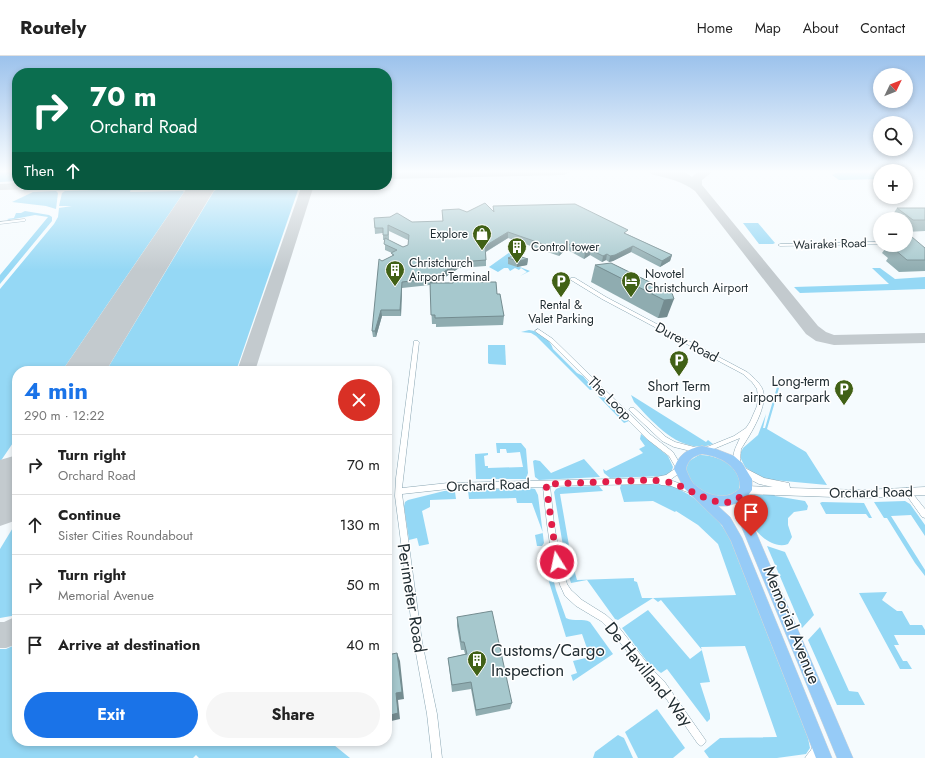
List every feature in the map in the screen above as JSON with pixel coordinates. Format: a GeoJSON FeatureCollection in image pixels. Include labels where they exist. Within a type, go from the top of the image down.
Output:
{"type":"FeatureCollection","features":[{"type":"Feature","properties":{"kind":"main road"},"geometry":{"type":"LineString","coordinates":[[702,450],[722,454],[739,468],[746,482],[744,492],[736,500],[724,502],[711,500],[696,493],[684,480],[680,469],[682,461],[687,455],[702,450]]}},
{"type":"Feature","properties":{"kind":"main road","name":"Memorial Avenue"},"geometry":{"type":"LineString","coordinates":[[744,492],[742,508],[746,523],[845,758]]}},
{"type":"Feature","properties":{"kind":"main road","name":"Memorial Avenue"},"geometry":{"type":"LineString","coordinates":[[696,493],[726,521],[736,538],[824,758]]}},
{"type":"Feature","properties":{"kind":"street"},"geometry":{"type":"LineString","coordinates":[[0,223],[24,220]]}},
{"type":"Feature","properties":{"kind":"street","name":"Wairakei Road"},"geometry":{"type":"LineString","coordinates":[[780,246],[873,243]]}},
{"type":"Feature","properties":{"kind":"street","name":"Durey Road"},"geometry":{"type":"LineString","coordinates":[[573,279],[604,298],[745,373],[754,380],[760,390],[762,400],[757,417],[749,428],[736,452],[739,468]]}},
{"type":"Feature","properties":{"kind":"street","name":"The Loop"},"geometry":{"type":"LineString","coordinates":[[538,330],[551,340],[649,437],[671,454],[680,469]]}},
{"type":"Feature","properties":{"kind":"street","name":"Perimeter Road"},"geometry":{"type":"LineString","coordinates":[[416,342],[398,491],[409,584],[432,714],[436,758]]}},
{"type":"Feature","properties":{"kind":"street","name":"The Loop"},"geometry":{"type":"LineString","coordinates":[[632,410],[664,439],[674,444],[702,450]]}},
{"type":"Feature","properties":{"kind":"street","name":"Durey Road"},"geometry":{"type":"LineString","coordinates":[[702,450],[736,438],[749,428]]}},
{"type":"Feature","properties":{"kind":"street","name":"Orchard Road"},"geometry":{"type":"LineString","coordinates":[[739,468],[767,483],[816,493]]}},
{"type":"Feature","properties":{"kind":"street","name":"Orchard Road"},"geometry":{"type":"LineString","coordinates":[[398,491],[448,486],[651,480],[668,478],[680,469]]}},
{"type":"Feature","properties":{"kind":"street","name":"Orchard Road"},"geometry":{"type":"LineString","coordinates":[[651,480],[671,483],[696,493]]}},
{"type":"Feature","properties":{"kind":"street","name":"De Havilland Way"},"geometry":{"type":"LineString","coordinates":[[546,484],[557,562],[564,588],[573,598],[604,618],[615,628],[652,676],[661,684],[701,741]]}},
{"type":"Feature","properties":{"kind":"street","name":"Orchard Road"},"geometry":{"type":"LineString","coordinates":[[744,492],[766,490],[863,494],[925,491]]}},
{"type":"Feature","properties":{"kind":"street"},"geometry":{"type":"LineString","coordinates":[[907,492],[925,515]]}},
{"type":"Feature","properties":{"kind":"street"},"geometry":{"type":"LineString","coordinates":[[810,758],[815,753],[818,742]]}},
{"type":"Feature","properties":{"kind":"shaded area"},"geometry":{"type":"Polygon","coordinates":[[[35,205],[57,205],[56,209],[35,205]]]}},
{"type":"Feature","properties":{"kind":"shaded area"},"geometry":{"type":"Polygon","coordinates":[[[59,205],[175,205],[65,366],[12,366],[12,444],[0,462],[0,289],[54,224],[58,217],[59,208],[72,206],[59,206],[59,205]]]}},
{"type":"Feature","properties":{"kind":"shaded area"},"geometry":{"type":"Polygon","coordinates":[[[206,205],[293,205],[238,366],[109,366],[206,205]]]}},
{"type":"Feature","properties":{"kind":"shaded area"},"geometry":{"type":"Polygon","coordinates":[[[25,211],[49,215],[52,217],[52,221],[0,284],[0,275],[48,217],[35,215],[9,220],[7,219],[14,218],[16,213],[25,211]]]}},
{"type":"Feature","properties":{"kind":"shaded area"},"geometry":{"type":"Polygon","coordinates":[[[743,223],[758,223],[775,243],[759,244],[743,223]]]}},
{"type":"Feature","properties":{"kind":"shaded area"},"geometry":{"type":"Polygon","coordinates":[[[510,252],[519,255],[511,260],[512,264],[530,271],[520,276],[527,272],[521,268],[519,270],[515,268],[510,271],[508,268],[504,268],[498,272],[489,267],[510,252]]]}},
{"type":"Feature","properties":{"kind":"shaded area"},"geometry":{"type":"Polygon","coordinates":[[[872,268],[880,268],[895,279],[925,277],[925,289],[800,293],[794,287],[889,284],[872,268]]]}},
{"type":"Feature","properties":{"kind":"shaded area"},"geometry":{"type":"Polygon","coordinates":[[[529,330],[544,336],[550,342],[553,349],[577,373],[583,376],[594,389],[590,390],[536,336],[531,333],[521,332],[529,330]]]}},
{"type":"Feature","properties":{"kind":"shaded area"},"geometry":{"type":"Polygon","coordinates":[[[488,345],[505,345],[506,365],[488,363],[488,345]]]}},
{"type":"Feature","properties":{"kind":"shaded area"},"geometry":{"type":"Polygon","coordinates":[[[777,387],[779,388],[767,429],[806,452],[827,485],[763,479],[745,467],[741,459],[741,452],[743,448],[758,435],[766,414],[763,428],[765,428],[777,387]]]}},
{"type":"Feature","properties":{"kind":"shaded area"},"geometry":{"type":"Polygon","coordinates":[[[631,395],[706,442],[708,440],[713,444],[701,446],[690,445],[679,441],[669,435],[650,419],[634,402],[631,395]]]}},
{"type":"Feature","properties":{"kind":"shaded area"},"geometry":{"type":"Polygon","coordinates":[[[598,396],[605,398],[629,421],[624,423],[598,396]]]}},
{"type":"Feature","properties":{"kind":"shaded area"},"geometry":{"type":"Polygon","coordinates":[[[641,434],[668,456],[673,467],[671,473],[664,476],[610,478],[604,473],[603,469],[606,471],[643,453],[639,449],[645,446],[640,439],[641,434]]]}},
{"type":"Feature","properties":{"kind":"shaded area"},"geometry":{"type":"Polygon","coordinates":[[[496,443],[521,443],[526,449],[528,473],[526,479],[476,479],[475,454],[488,453],[488,455],[484,456],[485,466],[488,466],[488,468],[523,467],[520,452],[507,453],[506,449],[500,449],[500,453],[497,453],[496,443]]]}},
{"type":"Feature","properties":{"kind":"shaded area"},"geometry":{"type":"Polygon","coordinates":[[[699,455],[715,457],[729,464],[739,476],[740,484],[738,492],[719,498],[696,489],[685,471],[689,461],[699,455]]]}},
{"type":"Feature","properties":{"kind":"shaded area"},"geometry":{"type":"Polygon","coordinates":[[[584,459],[600,477],[539,480],[535,477],[533,461],[535,460],[540,461],[551,473],[584,459]]]}},
{"type":"Feature","properties":{"kind":"shaded area"},"geometry":{"type":"Polygon","coordinates":[[[665,484],[675,487],[702,504],[723,527],[729,536],[808,738],[810,748],[806,754],[777,758],[709,758],[704,751],[720,738],[777,737],[745,646],[701,647],[702,650],[661,600],[658,602],[653,598],[736,595],[718,544],[698,525],[676,511],[675,512],[653,501],[624,502],[620,488],[621,485],[665,484]]]}},
{"type":"Feature","properties":{"kind":"shaded area"},"geometry":{"type":"Polygon","coordinates":[[[599,486],[603,491],[560,494],[571,557],[565,558],[554,492],[556,489],[561,487],[599,486]]]}},
{"type":"Feature","properties":{"kind":"shaded area"},"geometry":{"type":"Polygon","coordinates":[[[535,489],[538,495],[543,532],[532,503],[517,503],[516,498],[469,499],[468,490],[470,490],[535,489]]]}},
{"type":"Feature","properties":{"kind":"shaded area"},"geometry":{"type":"Polygon","coordinates":[[[453,490],[455,492],[456,499],[430,500],[430,507],[422,511],[429,544],[419,546],[417,538],[409,540],[404,506],[405,502],[444,491],[453,490]]]}},
{"type":"Feature","properties":{"kind":"shaded area"},"geometry":{"type":"Polygon","coordinates":[[[755,494],[774,494],[775,496],[805,501],[808,506],[807,510],[794,512],[788,518],[788,525],[792,537],[788,544],[779,545],[770,542],[755,528],[747,510],[749,501],[755,494]]]}},
{"type":"Feature","properties":{"kind":"shaded area"},"geometry":{"type":"Polygon","coordinates":[[[905,501],[910,504],[925,525],[925,536],[911,515],[891,516],[925,570],[925,576],[915,563],[887,518],[884,518],[874,502],[905,501]]]}},
{"type":"Feature","properties":{"kind":"shaded area"},"geometry":{"type":"Polygon","coordinates":[[[820,503],[864,503],[872,518],[869,518],[866,514],[826,514],[820,503]]]}},
{"type":"Feature","properties":{"kind":"shaded area"},"geometry":{"type":"Polygon","coordinates":[[[12,529],[12,616],[0,618],[0,549],[12,529]]]}},
{"type":"Feature","properties":{"kind":"shaded area"},"geometry":{"type":"Polygon","coordinates":[[[543,533],[544,543],[542,546],[537,546],[535,535],[543,533]]]}},
{"type":"Feature","properties":{"kind":"shaded area"},"geometry":{"type":"Polygon","coordinates":[[[767,546],[785,552],[814,615],[802,628],[767,546]]]}},
{"type":"Feature","properties":{"kind":"shaded area"},"geometry":{"type":"Polygon","coordinates":[[[542,559],[549,562],[556,590],[566,618],[590,622],[613,654],[573,681],[571,675],[577,673],[573,661],[590,657],[582,634],[566,637],[542,559]]]}},
{"type":"Feature","properties":{"kind":"shaded area"},"geometry":{"type":"Polygon","coordinates":[[[573,566],[577,580],[634,578],[634,581],[637,582],[642,598],[653,598],[618,620],[615,619],[587,580],[571,583],[566,567],[573,566]]]}},
{"type":"Feature","properties":{"kind":"shaded area"},"geometry":{"type":"Polygon","coordinates":[[[887,592],[882,600],[897,611],[902,611],[910,625],[922,625],[925,630],[925,635],[894,635],[899,645],[894,645],[903,661],[907,661],[912,669],[900,669],[859,593],[887,592]]]}},
{"type":"Feature","properties":{"kind":"shaded area"},"geometry":{"type":"Polygon","coordinates":[[[648,610],[690,659],[702,650],[710,682],[700,683],[710,714],[710,719],[707,722],[667,669],[661,673],[656,669],[654,671],[622,628],[648,610]]]}},
{"type":"Feature","properties":{"kind":"shaded area"},"geometry":{"type":"Polygon","coordinates":[[[820,627],[849,691],[858,692],[865,705],[837,705],[808,640],[820,627]]]}},
{"type":"Feature","properties":{"kind":"shaded area"},"geometry":{"type":"Polygon","coordinates":[[[12,646],[12,746],[335,746],[350,758],[199,758],[196,755],[193,758],[0,758],[0,649],[6,649],[12,646]]]}},
{"type":"Feature","properties":{"kind":"shaded area"},"geometry":{"type":"Polygon","coordinates":[[[657,709],[685,748],[673,758],[638,758],[625,732],[657,709]]]}},
{"type":"Feature","properties":{"kind":"shaded area"},"geometry":{"type":"Polygon","coordinates":[[[618,735],[624,738],[633,758],[593,758],[595,752],[618,735]]]}},
{"type":"Feature","properties":{"kind":"building","name":"Christchurch Airport Terminal"},"geometry":{"type":"Polygon","coordinates":[[[481,205],[487,205],[494,212],[493,206],[577,205],[628,230],[624,233],[672,255],[662,261],[633,246],[615,255],[610,256],[607,254],[603,256],[591,250],[585,253],[567,243],[560,250],[508,232],[485,246],[486,260],[459,262],[430,281],[430,279],[402,282],[400,310],[381,310],[375,331],[372,331],[379,259],[382,261],[394,255],[391,253],[397,250],[384,244],[385,238],[403,247],[408,245],[409,235],[388,225],[388,235],[383,235],[383,228],[375,228],[374,218],[390,217],[397,213],[412,222],[443,221],[442,210],[459,209],[467,212],[481,205]]]}},
{"type":"Feature","properties":{"kind":"building"},"geometry":{"type":"Polygon","coordinates":[[[897,208],[925,208],[925,220],[913,220],[913,212],[902,212],[897,208]]]}},
{"type":"Feature","properties":{"kind":"building"},"geometry":{"type":"Polygon","coordinates":[[[913,238],[925,248],[925,260],[907,260],[898,252],[913,252],[913,238]]]}},
{"type":"Feature","properties":{"kind":"building"},"geometry":{"type":"Polygon","coordinates":[[[515,255],[528,259],[517,261],[508,258],[515,255]]]}},
{"type":"Feature","properties":{"kind":"building"},"geometry":{"type":"Polygon","coordinates":[[[611,263],[672,293],[674,299],[664,300],[595,265],[611,263]]]}},
{"type":"Feature","properties":{"kind":"building"},"geometry":{"type":"Polygon","coordinates":[[[453,280],[479,280],[480,282],[496,282],[497,294],[500,294],[504,316],[435,318],[435,315],[431,315],[430,283],[453,283],[453,280]]]}},
{"type":"Feature","properties":{"kind":"building","name":"Customs/Cargo Inspection"},"geometry":{"type":"Polygon","coordinates":[[[492,611],[512,703],[476,710],[471,682],[452,685],[448,658],[467,654],[464,642],[461,642],[457,617],[492,611]]]}},
{"type":"Feature","properties":{"kind":"building"},"geometry":{"type":"Polygon","coordinates":[[[397,653],[402,692],[396,693],[398,713],[392,715],[392,654],[397,653]]]}},
{"type":"Feature","properties":{"kind":"taxiway"},"geometry":{"type":"LineString","coordinates":[[248,366],[301,205]]}},
{"type":"Feature","properties":{"kind":"taxiway"},"geometry":{"type":"LineString","coordinates":[[712,205],[812,330],[817,334],[834,340],[925,338]]}},
{"type":"Feature","properties":{"kind":"taxiway"},"geometry":{"type":"LineString","coordinates":[[0,635],[6,635],[12,632]]}},
{"type":"Feature","properties":{"kind":"runway"},"geometry":{"type":"LineString","coordinates":[[87,366],[190,205]]}},
{"type":"Feature","properties":{"kind":"runway"},"geometry":{"type":"LineString","coordinates":[[0,503],[12,484]]}},
{"type":"Feature","properties":{"kind":"place","name":"Explore"},"geometry":{"type":"Point","coordinates":[482,251]}},
{"type":"Feature","properties":{"kind":"place","name":"Control tower"},"geometry":{"type":"Point","coordinates":[517,264]}},
{"type":"Feature","properties":{"kind":"place","name":"Christchurch Airport Terminal"},"geometry":{"type":"Point","coordinates":[395,287]}},
{"type":"Feature","properties":{"kind":"place","name":"Rental & Valet Parking"},"geometry":{"type":"Point","coordinates":[561,298]}},
{"type":"Feature","properties":{"kind":"place","name":"Novotel Christchurch Airport"},"geometry":{"type":"Point","coordinates":[631,298]}},
{"type":"Feature","properties":{"kind":"place","name":"Short Term Parking"},"geometry":{"type":"Point","coordinates":[679,377]}},
{"type":"Feature","properties":{"kind":"place","name":"Long-term airport carpark"},"geometry":{"type":"Point","coordinates":[844,406]}},
{"type":"Feature","properties":{"kind":"place","name":"Customs/Cargo Inspection"},"geometry":{"type":"Point","coordinates":[477,677]}},
{"type":"Feature","properties":{"kind":"route"},"geometry":{"type":"LineString","coordinates":[[557,562],[546,484],[651,480],[671,483],[694,491],[704,498],[718,502],[730,502],[740,498],[743,494],[743,514],[751,536]]}}]}
